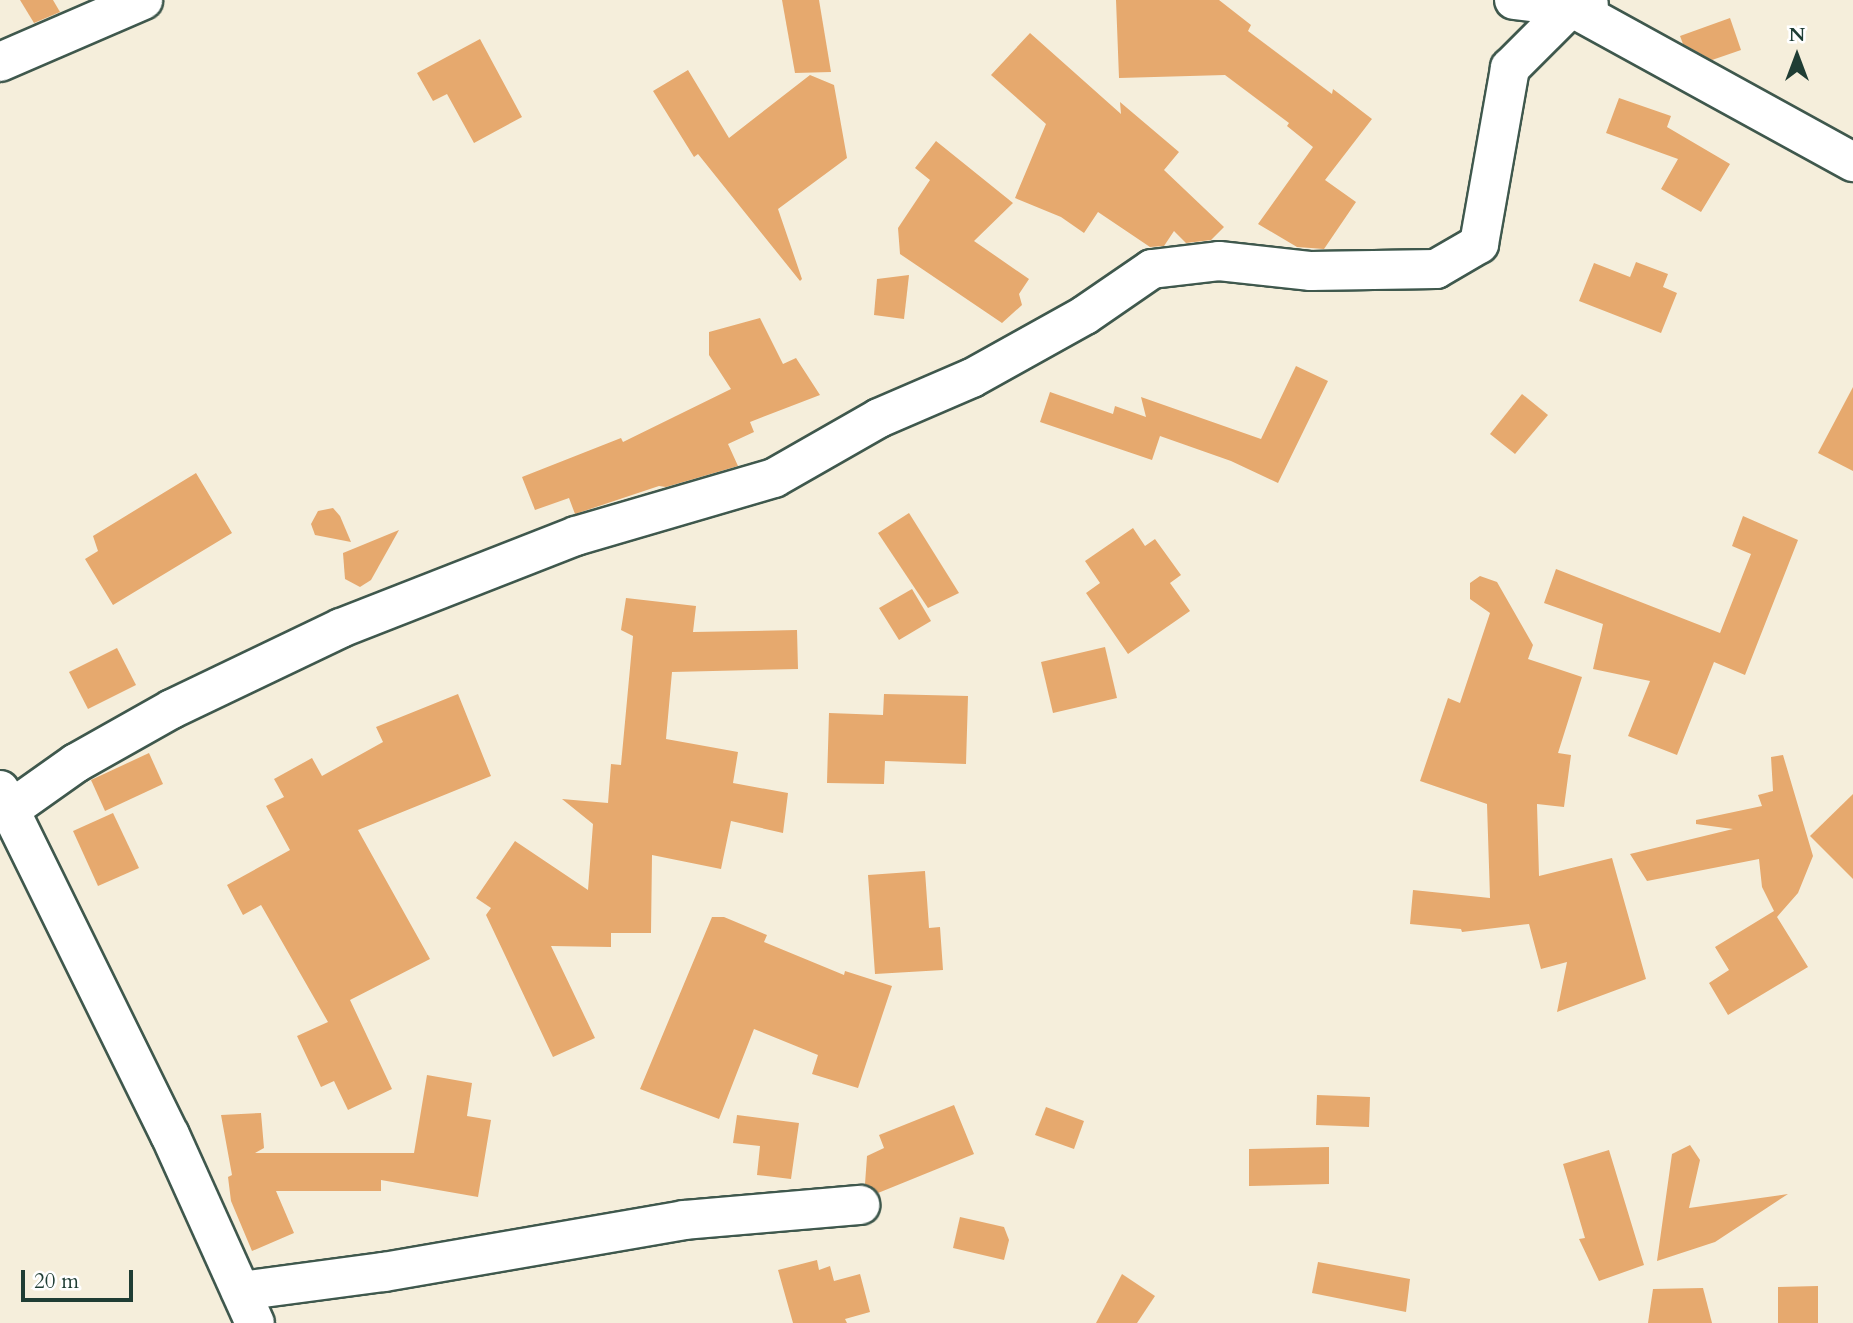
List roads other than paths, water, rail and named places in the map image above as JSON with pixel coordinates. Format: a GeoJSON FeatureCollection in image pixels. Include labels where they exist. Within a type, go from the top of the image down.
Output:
{"type":"FeatureCollection","features":[{"type":"Feature","properties":{"kind":"street"},"geometry":{"type":"LineString","coordinates":[[0,62],[144,0]]}},
{"type":"Feature","properties":{"kind":"street"},"geometry":{"type":"LineString","coordinates":[[1514,0],[1570,3],[1613,0]]}},
{"type":"Feature","properties":{"kind":"street"},"geometry":{"type":"LineString","coordinates":[[1570,3],[1853,162]]}},
{"type":"Feature","properties":{"kind":"street"},"geometry":{"type":"LineString","coordinates":[[860,1205],[684,1220],[384,1272],[248,1307],[170,1135],[6,799],[172,709],[341,628],[576,536],[774,478],[879,418],[972,378],[1085,315],[1152,269],[1219,261],[1311,271],[1436,269],[1479,244],[1510,68],[1570,3]]}}]}
